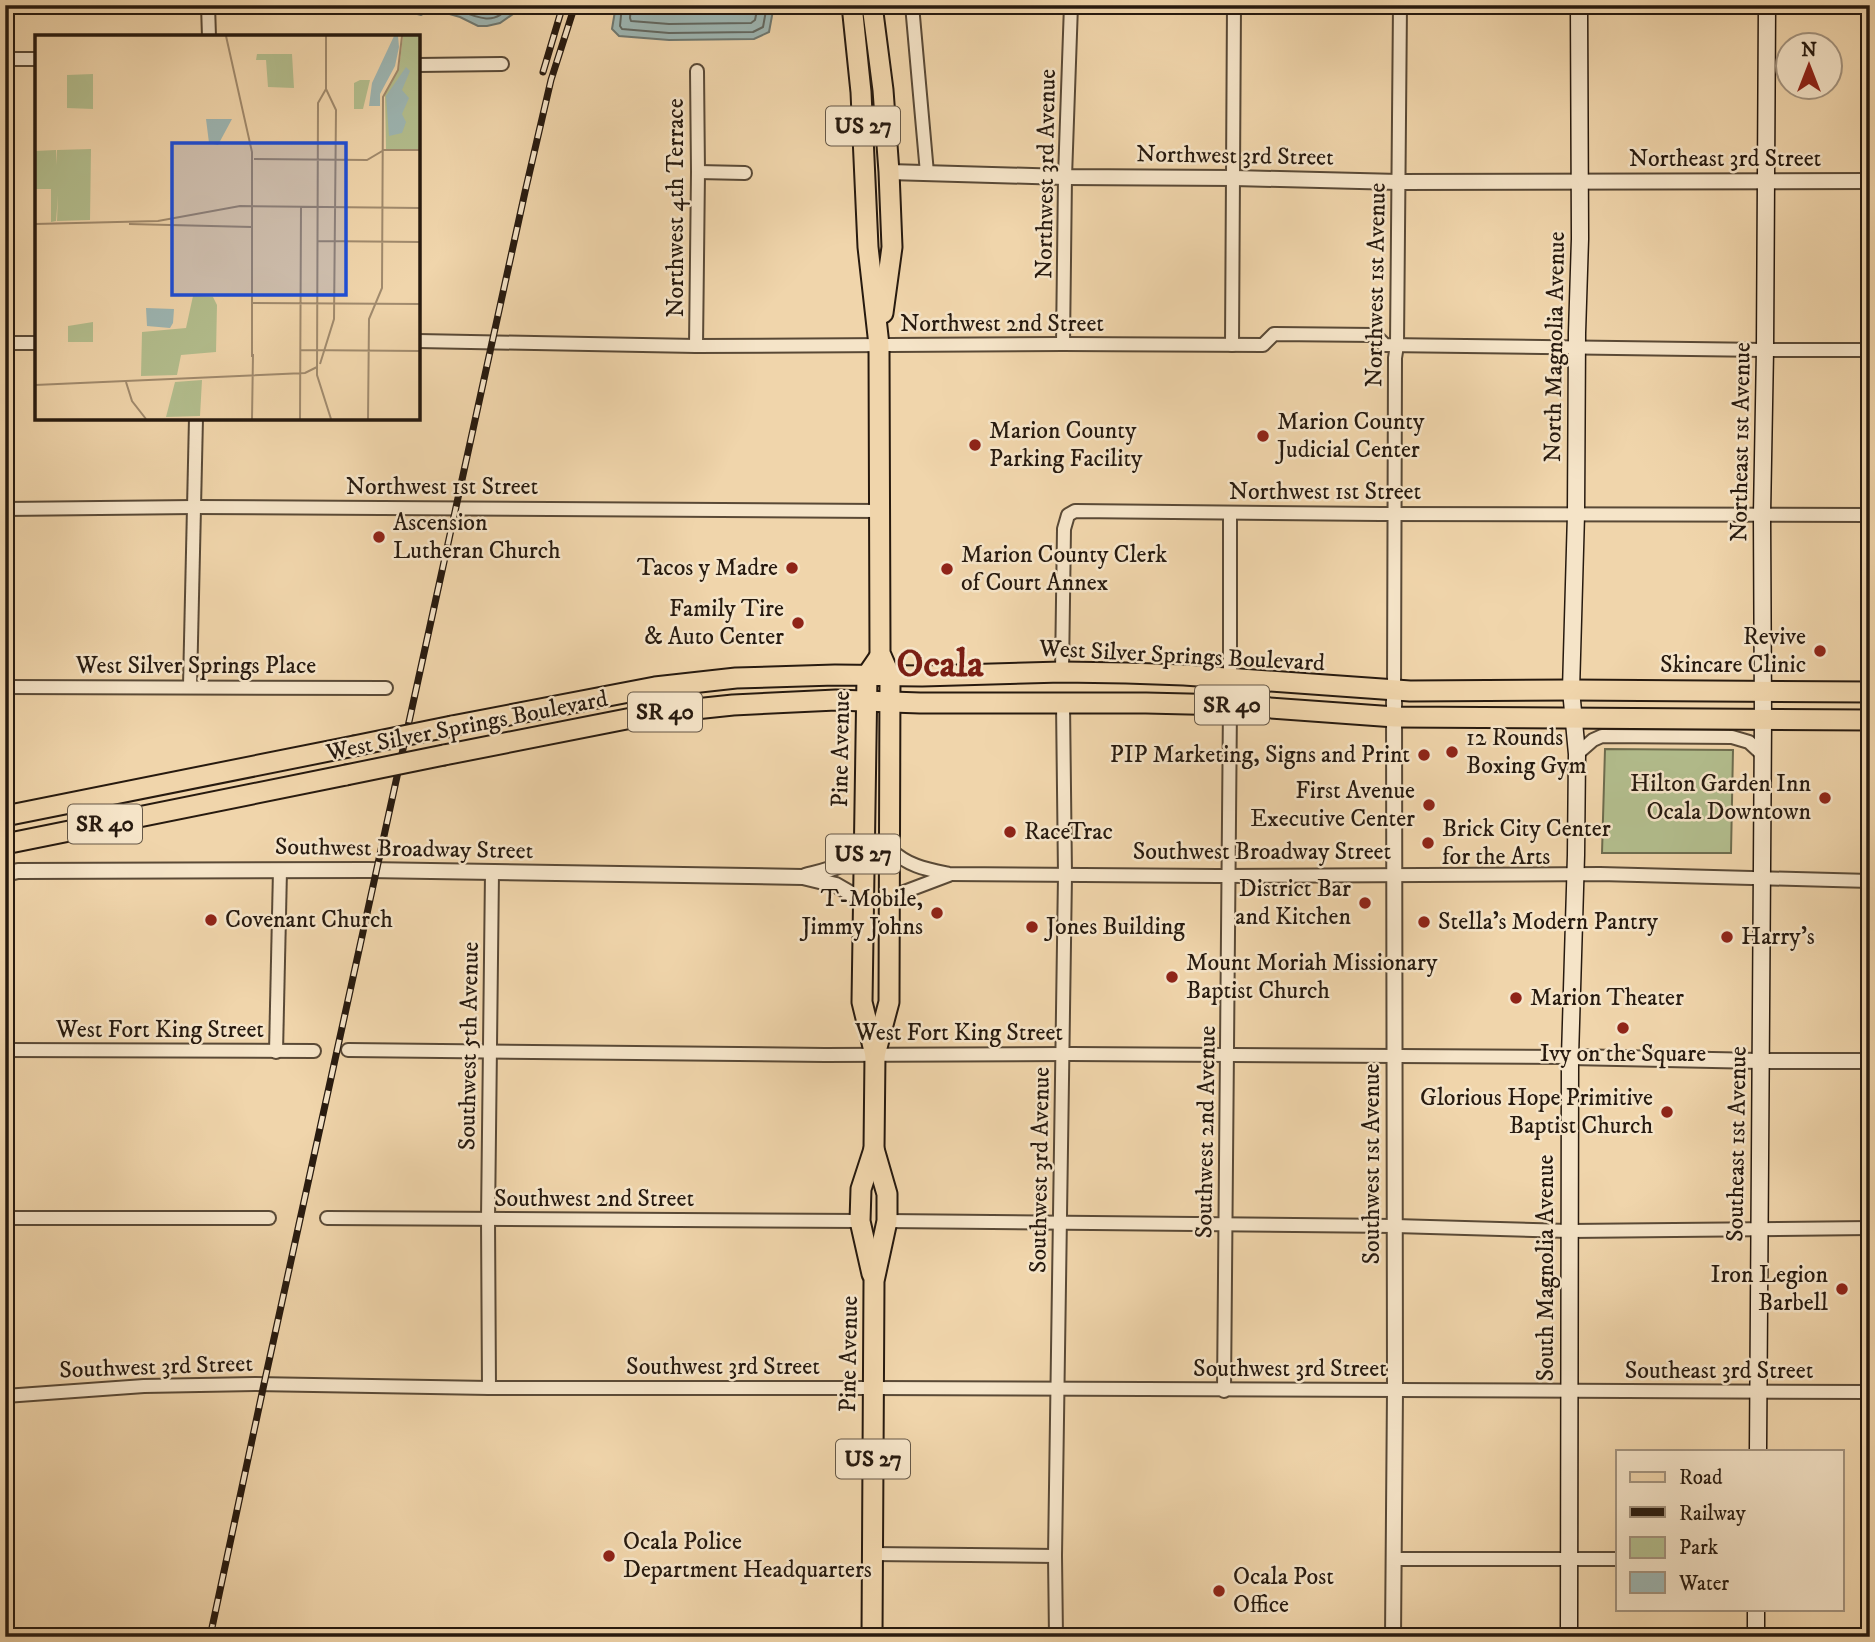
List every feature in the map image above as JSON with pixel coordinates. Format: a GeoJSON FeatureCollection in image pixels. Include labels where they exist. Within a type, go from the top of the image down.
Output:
{"type":"FeatureCollection","features":[{"type":"Feature","properties":{"kind":"main road","name":"Pine Avenue"},"geometry":{"type":"LineString","coordinates":[[852,5],[861,92],[868,247],[878,345],[880,656],[890,676],[889,1002],[875,1055],[874,1149],[887,1194],[887,1221],[874,1282],[872,1637]]}},
{"type":"Feature","properties":{"kind":"main road","name":"Pine Avenue"},"geometry":{"type":"LineString","coordinates":[[872,5],[883,90],[892,247],[878,345]]}},
{"type":"Feature","properties":{"kind":"main road","name":"North Magnolia Avenue"},"geometry":{"type":"LineString","coordinates":[[1571,690],[1580,182],[1579,5]]}},
{"type":"Feature","properties":{"kind":"main road","name":"Northeast 1st Avenue"},"geometry":{"type":"LineString","coordinates":[[1762,879],[1767,5]]}},
{"type":"Feature","properties":{"kind":"main road","name":"Pine Avenue"},"geometry":{"type":"LineString","coordinates":[[875,1055],[862,1002],[862,900],[867,675],[880,656]]}},
{"type":"Feature","properties":{"kind":"main road","name":"West Silver Springs Boulevard"},"geometry":{"type":"LineString","coordinates":[[5,816],[655,687],[736,678],[1062,672],[1161,674],[1394,691],[1571,690]]}},
{"type":"Feature","properties":{"kind":"main road"},"geometry":{"type":"LineString","coordinates":[[1146,703],[1168,693],[1209,692],[1230,679]]}},
{"type":"Feature","properties":{"kind":"main road"},"geometry":{"type":"LineString","coordinates":[[1230,705],[1249,688],[1287,689],[1312,685]]}},
{"type":"Feature","properties":{"kind":"main road","name":"SR 40"},"geometry":{"type":"LineString","coordinates":[[1571,690],[1870,692]]}},
{"type":"Feature","properties":{"kind":"main road","name":"South Magnolia Avenue"},"geometry":{"type":"LineString","coordinates":[[1569,1637],[1570,1057],[1577,754],[1571,690]]}},
{"type":"Feature","properties":{"kind":"main road","name":"West Silver Springs Boulevard"},"geometry":{"type":"LineString","coordinates":[[5,844],[613,721],[693,708],[836,700],[1146,703],[1230,705],[1395,717],[1574,718]]}},
{"type":"Feature","properties":{"kind":"main road","name":"SR 40"},"geometry":{"type":"LineString","coordinates":[[1574,718],[1870,720]]}},
{"type":"Feature","properties":{"kind":"main road","name":"Southeast 1st Avenue"},"geometry":{"type":"LineString","coordinates":[[1758,1450],[1762,879]]}},
{"type":"Feature","properties":{"kind":"main road","name":"Pine Avenue"},"geometry":{"type":"LineString","coordinates":[[874,1149],[860,1189],[860,1221],[874,1282]]}},
{"type":"Feature","properties":{"kind":"main road"},"geometry":{"type":"LineString","coordinates":[[1756,1610],[1756,1637]]}},
{"type":"Feature","properties":{"kind":"street"},"geometry":{"type":"LineString","coordinates":[[208,5],[209,35]]}},
{"type":"Feature","properties":{"kind":"street"},"geometry":{"type":"LineString","coordinates":[[912,5],[927,173]]}},
{"type":"Feature","properties":{"kind":"street","name":"Northwest 3rd Avenue"},"geometry":{"type":"LineString","coordinates":[[1063,344],[1071,5]]}},
{"type":"Feature","properties":{"kind":"street"},"geometry":{"type":"LineString","coordinates":[[1232,345],[1234,5]]}},
{"type":"Feature","properties":{"kind":"street","name":"Northwest 1st Avenue"},"geometry":{"type":"LineString","coordinates":[[1394,691],[1400,5]]}},
{"type":"Feature","properties":{"kind":"street"},"geometry":{"type":"LineString","coordinates":[[5,59],[35,59]]}},
{"type":"Feature","properties":{"kind":"street"},"geometry":{"type":"LineString","coordinates":[[420,65],[502,64]]}},
{"type":"Feature","properties":{"kind":"street","name":"Northwest 4th Terrace"},"geometry":{"type":"LineString","coordinates":[[696,346],[697,71]]}},
{"type":"Feature","properties":{"kind":"street","name":"Northwest 3rd Street"},"geometry":{"type":"LineString","coordinates":[[889,172],[1399,182],[1580,182]]}},
{"type":"Feature","properties":{"kind":"street"},"geometry":{"type":"LineString","coordinates":[[698,173],[745,173]]}},
{"type":"Feature","properties":{"kind":"street","name":"Northeast 3rd Street"},"geometry":{"type":"LineString","coordinates":[[1580,182],[1870,181]]}},
{"type":"Feature","properties":{"kind":"street","name":"Northwest 2nd Street"},"geometry":{"type":"LineString","coordinates":[[420,341],[696,346],[1262,345],[1274,334],[1287,334],[1375,335],[1385,345],[1870,350]]}},
{"type":"Feature","properties":{"kind":"street"},"geometry":{"type":"LineString","coordinates":[[5,343],[35,343]]}},
{"type":"Feature","properties":{"kind":"street"},"geometry":{"type":"LineString","coordinates":[[190,686],[197,420]]}},
{"type":"Feature","properties":{"kind":"street","name":"Northwest 1st Street"},"geometry":{"type":"LineString","coordinates":[[5,509],[194,507],[878,511]]}},
{"type":"Feature","properties":{"kind":"street","name":"Northwest 1st Street"},"geometry":{"type":"LineString","coordinates":[[1062,672],[1064,529],[1068,515],[1074,511],[1870,515]]}},
{"type":"Feature","properties":{"kind":"street"},"geometry":{"type":"LineString","coordinates":[[1230,513],[1230,679]]}},
{"type":"Feature","properties":{"kind":"street","name":"West Silver Springs Place"},"geometry":{"type":"LineString","coordinates":[[5,687],[386,688]]}},
{"type":"Feature","properties":{"kind":"street","name":"Southwest 1st Avenue"},"geometry":{"type":"LineString","coordinates":[[1393,1637],[1394,691]]}},
{"type":"Feature","properties":{"kind":"street","name":"Southwest 3rd Avenue"},"geometry":{"type":"LineString","coordinates":[[1056,1637],[1065,875],[1063,704]]}},
{"type":"Feature","properties":{"kind":"street","name":"Southwest 2nd Avenue"},"geometry":{"type":"LineString","coordinates":[[1224,1391],[1230,705]]}},
{"type":"Feature","properties":{"kind":"street"},"geometry":{"type":"LineString","coordinates":[[1577,754],[1597,737],[1615,736],[1732,737],[1749,742],[1762,754]]}},
{"type":"Feature","properties":{"kind":"street","name":"Southwest Broadway Street"},"geometry":{"type":"LineString","coordinates":[[803,877],[833,869],[850,860],[863,845]]}},
{"type":"Feature","properties":{"kind":"street","name":"Southwest Broadway Street"},"geometry":{"type":"LineString","coordinates":[[890,849],[906,862],[923,869],[949,874],[1575,874],[1870,881]]}},
{"type":"Feature","properties":{"kind":"street"},"geometry":{"type":"LineString","coordinates":[[276,1052],[280,870]]}},
{"type":"Feature","properties":{"kind":"street","name":"Southwest Broadway Street"},"geometry":{"type":"LineString","coordinates":[[5,874],[280,870],[803,877],[836,885],[862,900]]}},
{"type":"Feature","properties":{"kind":"street","name":"Southwest 5th Avenue"},"geometry":{"type":"LineString","coordinates":[[489,1388],[492,872]]}},
{"type":"Feature","properties":{"kind":"street","name":"Southwest Broadway Street"},"geometry":{"type":"LineString","coordinates":[[890,905],[904,892],[949,874]]}},
{"type":"Feature","properties":{"kind":"street","name":"West Fort King Street"},"geometry":{"type":"LineString","coordinates":[[5,1050],[314,1051]]}},
{"type":"Feature","properties":{"kind":"street","name":"West Fort King Street"},"geometry":{"type":"LineString","coordinates":[[348,1050],[1570,1057]]}},
{"type":"Feature","properties":{"kind":"street"},"geometry":{"type":"LineString","coordinates":[[1570,1057],[1870,1061]]}},
{"type":"Feature","properties":{"kind":"street"},"geometry":{"type":"LineString","coordinates":[[5,1219],[269,1218]]}},
{"type":"Feature","properties":{"kind":"street","name":"Southwest 2nd Street"},"geometry":{"type":"LineString","coordinates":[[327,1219],[860,1221]]}},
{"type":"Feature","properties":{"kind":"street"},"geometry":{"type":"LineString","coordinates":[[887,1221],[1395,1226],[1570,1231],[1870,1228]]}},
{"type":"Feature","properties":{"kind":"street","name":"Southwest 3rd Street"},"geometry":{"type":"LineString","coordinates":[[5,1396],[144,1386],[256,1384],[489,1388],[1568,1392]]}},
{"type":"Feature","properties":{"kind":"street","name":"Southeast 3rd Street"},"geometry":{"type":"LineString","coordinates":[[1568,1392],[1870,1392]]}},
{"type":"Feature","properties":{"kind":"street"},"geometry":{"type":"LineString","coordinates":[[872,1554],[1055,1556]]}},
{"type":"Feature","properties":{"kind":"street"},"geometry":{"type":"LineString","coordinates":[[1394,1559],[1616,1559]]}},
{"type":"Feature","properties":{"kind":"green space"},"geometry":{"type":"Polygon","coordinates":[[[1605,749],[1733,750],[1731,853],[1602,853],[1605,749]]]}},
{"type":"Feature","properties":{"kind":"water"},"geometry":{"type":"Polygon","coordinates":[[[399,5],[517,5],[513,14],[500,23],[478,26],[460,17],[432,9],[421,15],[405,11],[399,5]]]}},
{"type":"Feature","properties":{"kind":"water"},"geometry":{"type":"Polygon","coordinates":[[[616,5],[774,5],[769,32],[754,39],[669,40],[619,36],[612,29],[616,5]]]}},
{"type":"Feature","properties":{"kind":"railway"},"geometry":{"type":"LineString","coordinates":[[543,72],[563,5]]}},
{"type":"Feature","properties":{"kind":"railway"},"geometry":{"type":"LineString","coordinates":[[210,1637],[525,192],[551,80],[575,5]]}},
{"type":"Feature","properties":{"kind":"place","name":"Marion County Judicial Center"},"geometry":{"type":"Point","coordinates":[1263,436]}},
{"type":"Feature","properties":{"kind":"place","name":"Marion County Parking Facility"},"geometry":{"type":"Point","coordinates":[975,445]}},
{"type":"Feature","properties":{"kind":"place","name":"Ascension Lutheran Church"},"geometry":{"type":"Point","coordinates":[379,537]}},
{"type":"Feature","properties":{"kind":"place","name":"Tacos y Madre"},"geometry":{"type":"Point","coordinates":[792,568]}},
{"type":"Feature","properties":{"kind":"place","name":"Marion County Clerk of Court Annex"},"geometry":{"type":"Point","coordinates":[947,569]}},
{"type":"Feature","properties":{"kind":"place","name":"Family Tire & Auto Center"},"geometry":{"type":"Point","coordinates":[798,623]}},
{"type":"Feature","properties":{"kind":"place","name":"Revive Skincare Clinic"},"geometry":{"type":"Point","coordinates":[1820,651]}},
{"type":"Feature","properties":{"kind":"place","name":"12 Rounds Boxing Gym"},"geometry":{"type":"Point","coordinates":[1452,752]}},
{"type":"Feature","properties":{"kind":"place","name":"PIP Marketing, Signs and Print"},"geometry":{"type":"Point","coordinates":[1424,755]}},
{"type":"Feature","properties":{"kind":"place","name":"Hilton Garden Inn Ocala Downtown"},"geometry":{"type":"Point","coordinates":[1825,798]}},
{"type":"Feature","properties":{"kind":"place","name":"First Avenue Executive Center"},"geometry":{"type":"Point","coordinates":[1429,805]}},
{"type":"Feature","properties":{"kind":"place","name":"RaceTrac"},"geometry":{"type":"Point","coordinates":[1010,832]}},
{"type":"Feature","properties":{"kind":"place","name":"Brick City Center for the Arts"},"geometry":{"type":"Point","coordinates":[1428,843]}},
{"type":"Feature","properties":{"kind":"place","name":"District Bar and Kitchen"},"geometry":{"type":"Point","coordinates":[1365,903]}},
{"type":"Feature","properties":{"kind":"place","name":"T-Mobile, Jimmy Johns"},"geometry":{"type":"Point","coordinates":[937,913]}},
{"type":"Feature","properties":{"kind":"place","name":"Covenant Church"},"geometry":{"type":"Point","coordinates":[211,920]}},
{"type":"Feature","properties":{"kind":"place","name":"Stella's Modern Pantry"},"geometry":{"type":"Point","coordinates":[1424,922]}},
{"type":"Feature","properties":{"kind":"place","name":"Jones Building"},"geometry":{"type":"Point","coordinates":[1032,927]}},
{"type":"Feature","properties":{"kind":"place","name":"Harry's"},"geometry":{"type":"Point","coordinates":[1727,937]}},
{"type":"Feature","properties":{"kind":"place","name":"Mount Moriah Missionary Baptist Church"},"geometry":{"type":"Point","coordinates":[1172,977]}},
{"type":"Feature","properties":{"kind":"place","name":"Marion Theater"},"geometry":{"type":"Point","coordinates":[1516,998]}},
{"type":"Feature","properties":{"kind":"place","name":"Ivy on the Square"},"geometry":{"type":"Point","coordinates":[1623,1028]}},
{"type":"Feature","properties":{"kind":"place","name":"Glorious Hope Primitive Baptist Church"},"geometry":{"type":"Point","coordinates":[1667,1112]}},
{"type":"Feature","properties":{"kind":"place","name":"Iron Legion Barbell"},"geometry":{"type":"Point","coordinates":[1842,1289]}},
{"type":"Feature","properties":{"kind":"place","name":"Ocala Police Department Headquarters"},"geometry":{"type":"Point","coordinates":[609,1556]}},
{"type":"Feature","properties":{"kind":"place","name":"Ocala Post Office"},"geometry":{"type":"Point","coordinates":[1219,1591]}},
{"type":"Feature","properties":{"kind":"district","name":"Ocala"},"geometry":{"type":"Point","coordinates":[940,665]}}]}
